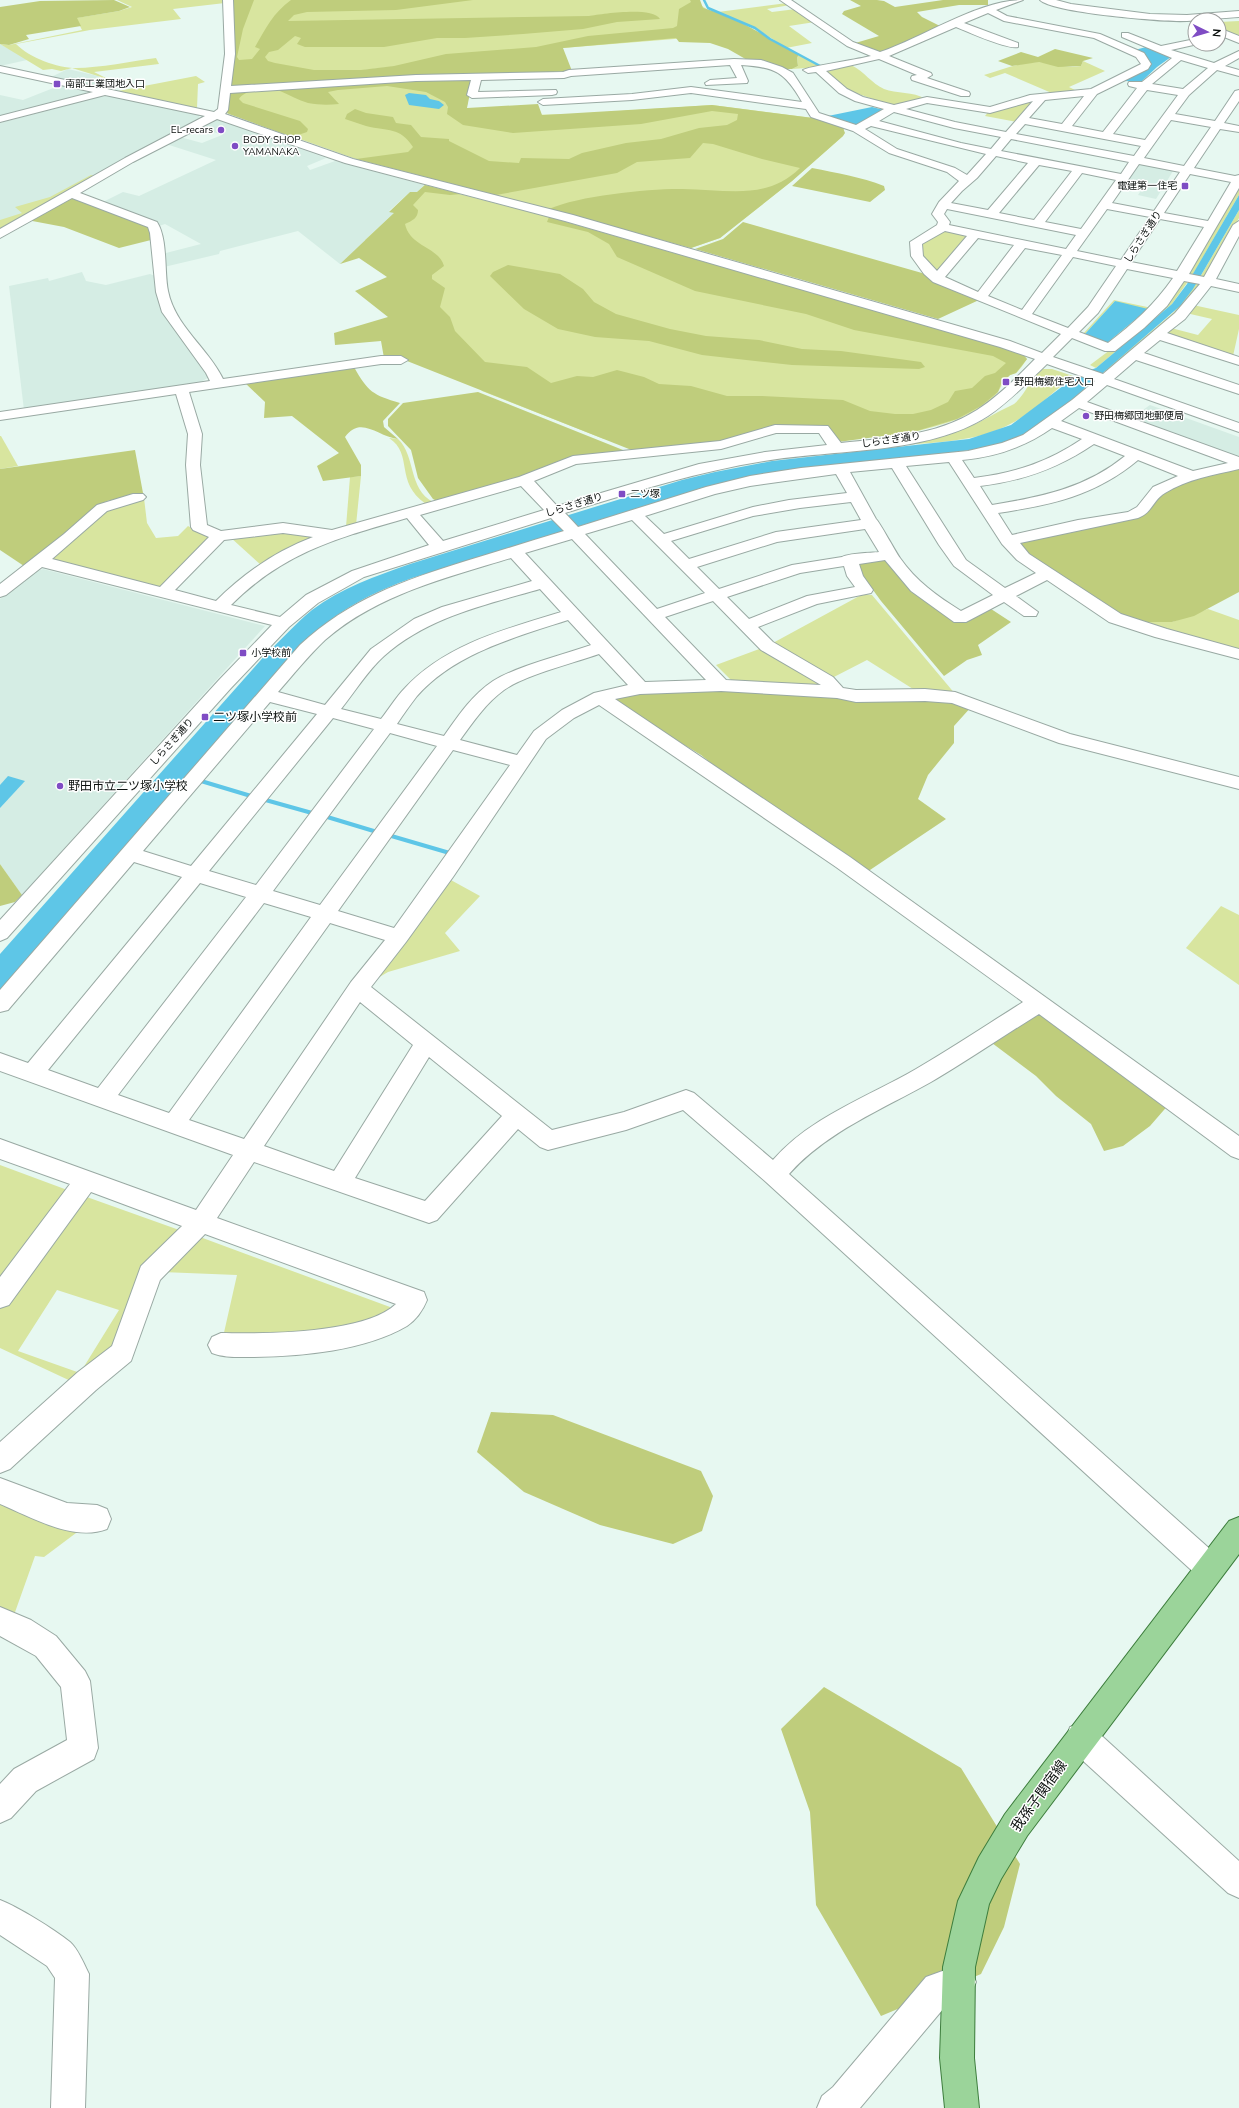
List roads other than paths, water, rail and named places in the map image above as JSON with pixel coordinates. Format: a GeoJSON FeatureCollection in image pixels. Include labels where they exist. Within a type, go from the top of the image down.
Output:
{"type":"FeatureCollection","features":[{"type":"Feature","properties":{"kind":"main road","name":"我孫子関宿線"},"geometry":{"type":"LineString","coordinates":[[962,2108],[957,2058],[959,1967],[974,1901],[990,1868],[1016,1825],[1239,1531]]}},
{"type":"Feature","properties":{"kind":"street"},"geometry":{"type":"LineString","coordinates":[[0,234],[145,151],[216,116],[223,110],[230,54],[228,0]]}},
{"type":"Feature","properties":{"kind":"street"},"geometry":{"type":"LineString","coordinates":[[785,0],[850,44],[927,75],[916,78],[998,107]]}},
{"type":"Feature","properties":{"kind":"street"},"geometry":{"type":"LineString","coordinates":[[225,90],[409,78],[550,75],[734,62],[761,64],[786,72],[818,69],[848,65],[880,56],[987,9],[1018,0]]}},
{"type":"Feature","properties":{"kind":"street"},"geometry":{"type":"LineString","coordinates":[[1044,0],[1072,7],[1187,19]]}},
{"type":"Feature","properties":{"kind":"street"},"geometry":{"type":"LineString","coordinates":[[1002,4],[1026,9]]}},
{"type":"Feature","properties":{"kind":"street"},"geometry":{"type":"LineString","coordinates":[[1142,6],[1146,16]]}},
{"type":"Feature","properties":{"kind":"street"},"geometry":{"type":"LineString","coordinates":[[857,129],[892,108],[930,99],[990,110],[1043,96],[1093,92],[1144,67],[1146,64],[1140,56],[1113,42],[1083,32],[1004,18],[987,9]]}},
{"type":"Feature","properties":{"kind":"street"},"geometry":{"type":"LineString","coordinates":[[1227,16],[1239,14]]}},
{"type":"Feature","properties":{"kind":"street"},"geometry":{"type":"LineString","coordinates":[[1083,32],[1146,16]]}},
{"type":"Feature","properties":{"kind":"street"},"geometry":{"type":"LineString","coordinates":[[1165,28],[1187,22]]}},
{"type":"Feature","properties":{"kind":"street"},"geometry":{"type":"LineString","coordinates":[[956,23],[1015,46]]}},
{"type":"Feature","properties":{"kind":"street"},"geometry":{"type":"LineString","coordinates":[[1106,26],[1180,57],[1239,73]]}},
{"type":"Feature","properties":{"kind":"street"},"geometry":{"type":"LineString","coordinates":[[1128,36],[1142,33]]}},
{"type":"Feature","properties":{"kind":"street"},"geometry":{"type":"LineString","coordinates":[[1227,36],[1239,40]]}},
{"type":"Feature","properties":{"kind":"street"},"geometry":{"type":"LineString","coordinates":[[982,41],[992,38]]}},
{"type":"Feature","properties":{"kind":"street"},"geometry":{"type":"LineString","coordinates":[[1159,49],[1187,44]]}},
{"type":"Feature","properties":{"kind":"street"},"geometry":{"type":"LineString","coordinates":[[1024,316],[1185,93],[1215,67],[1239,54]]}},
{"type":"Feature","properties":{"kind":"street"},"geometry":{"type":"LineString","coordinates":[[1106,136],[1143,86],[1155,74],[1180,57]]}},
{"type":"Feature","properties":{"kind":"street"},"geometry":{"type":"LineString","coordinates":[[477,77],[472,95],[603,100],[686,90],[707,85],[743,81],[734,62]]}},
{"type":"Feature","properties":{"kind":"street"},"geometry":{"type":"LineString","coordinates":[[698,65],[707,85]]}},
{"type":"Feature","properties":{"kind":"street"},"geometry":{"type":"LineString","coordinates":[[0,69],[216,116],[349,161],[569,218],[1006,344],[1083,370],[1239,428]]}},
{"type":"Feature","properties":{"kind":"street"},"geometry":{"type":"LineString","coordinates":[[632,69],[637,79]]}},
{"type":"Feature","properties":{"kind":"street"},"geometry":{"type":"LineString","coordinates":[[818,69],[843,91],[872,104],[892,108],[959,127],[1239,179],[1181,276],[1162,303],[1139,325],[1110,348],[1024,316],[937,279],[928,271],[917,256],[916,242],[942,227],[1022,243],[1125,265],[1181,276],[1239,288]]}},
{"type":"Feature","properties":{"kind":"street"},"geometry":{"type":"LineString","coordinates":[[593,71],[603,100]]}},
{"type":"Feature","properties":{"kind":"street"},"geometry":{"type":"LineString","coordinates":[[786,72],[799,88],[813,111]]}},
{"type":"Feature","properties":{"kind":"street"},"geometry":{"type":"LineString","coordinates":[[550,75],[553,97]]}},
{"type":"Feature","properties":{"kind":"street"},"geometry":{"type":"LineString","coordinates":[[1114,81],[1185,93]]}},
{"type":"Feature","properties":{"kind":"street"},"geometry":{"type":"LineString","coordinates":[[668,82],[707,85],[813,111],[857,129],[885,147],[942,166],[966,180]]}},
{"type":"Feature","properties":{"kind":"street"},"geometry":{"type":"LineString","coordinates":[[0,119],[104,92]]}},
{"type":"Feature","properties":{"kind":"street"},"geometry":{"type":"LineString","coordinates":[[1065,128],[1093,92]]}},
{"type":"Feature","properties":{"kind":"street","name":"しらさぎ通り"},"geometry":{"type":"LineString","coordinates":[[0,934],[225,684],[283,623],[312,599],[337,584],[365,572],[439,547],[557,513],[699,468],[765,456],[906,440],[933,434],[959,425],[982,413],[998,402],[1093,310],[1125,265],[1216,125],[1239,93]]}},
{"type":"Feature","properties":{"kind":"street"},"geometry":{"type":"LineString","coordinates":[[942,227],[944,222],[938,214],[943,205],[966,180],[973,176],[1043,96]]}},
{"type":"Feature","properties":{"kind":"street"},"geometry":{"type":"LineString","coordinates":[[543,102],[553,97]]}},
{"type":"Feature","properties":{"kind":"street"},"geometry":{"type":"LineString","coordinates":[[850,108],[872,104]]}},
{"type":"Feature","properties":{"kind":"street"},"geometry":{"type":"LineString","coordinates":[[813,111],[836,111]]}},
{"type":"Feature","properties":{"kind":"street"},"geometry":{"type":"LineString","coordinates":[[1168,116],[1239,129]]}},
{"type":"Feature","properties":{"kind":"street"},"geometry":{"type":"LineString","coordinates":[[1022,120],[1148,144]]}},
{"type":"Feature","properties":{"kind":"street"},"geometry":{"type":"LineString","coordinates":[[870,122],[994,153],[1123,178]]}},
{"type":"Feature","properties":{"kind":"street"},"geometry":{"type":"LineString","coordinates":[[991,215],[1036,161]]}},
{"type":"Feature","properties":{"kind":"street"},"geometry":{"type":"LineString","coordinates":[[1037,224],[1080,169]]}},
{"type":"Feature","properties":{"kind":"street"},"geometry":{"type":"LineString","coordinates":[[70,193],[146,220],[153,225],[156,233],[162,292],[168,312],[213,374],[218,384]]}},
{"type":"Feature","properties":{"kind":"street"},"geometry":{"type":"LineString","coordinates":[[943,205],[1084,233]]}},
{"type":"Feature","properties":{"kind":"street"},"geometry":{"type":"LineString","coordinates":[[1105,205],[1211,225]]}},
{"type":"Feature","properties":{"kind":"street"},"geometry":{"type":"LineString","coordinates":[[0,1004],[267,695],[321,635],[359,607],[390,591],[514,551],[573,530],[635,514],[681,498],[750,481],[841,469],[953,457],[1007,446],[1028,438],[1052,423],[1077,403],[1180,316],[1208,282],[1238,229]]}},
{"type":"Feature","properties":{"kind":"street"},"geometry":{"type":"LineString","coordinates":[[937,279],[975,234]]}},
{"type":"Feature","properties":{"kind":"street"},"geometry":{"type":"LineString","coordinates":[[980,298],[1022,243]]}},
{"type":"Feature","properties":{"kind":"street"},"geometry":{"type":"LineString","coordinates":[[1159,335],[1238,358]]}},
{"type":"Feature","properties":{"kind":"street"},"geometry":{"type":"LineString","coordinates":[[1135,355],[1239,390]]}},
{"type":"Feature","properties":{"kind":"street"},"geometry":{"type":"LineString","coordinates":[[0,416],[381,360],[401,360]]}},
{"type":"Feature","properties":{"kind":"street"},"geometry":{"type":"LineString","coordinates":[[181,390],[195,434],[194,465],[199,527],[219,536],[283,528],[332,535]]}},
{"type":"Feature","properties":{"kind":"street"},"geometry":{"type":"LineString","coordinates":[[1077,403],[1239,462]]}},
{"type":"Feature","properties":{"kind":"street"},"geometry":{"type":"LineString","coordinates":[[1052,423],[1193,476]]}},
{"type":"Feature","properties":{"kind":"street"},"geometry":{"type":"LineString","coordinates":[[220,606],[240,586],[280,558],[332,535],[524,480],[574,460],[721,445],[775,429],[823,429],[836,447]]}},
{"type":"Feature","properties":{"kind":"street"},"geometry":{"type":"LineString","coordinates":[[970,483],[1006,479],[1035,472],[1066,458],[1092,439]]}},
{"type":"Feature","properties":{"kind":"street"},"geometry":{"type":"LineString","coordinates":[[988,510],[1052,499],[1087,487],[1104,479],[1135,455]]}},
{"type":"Feature","properties":{"kind":"street"},"geometry":{"type":"LineString","coordinates":[[953,457],[1008,541],[1023,557],[1115,618],[1160,633],[1239,654]]}},
{"type":"Feature","properties":{"kind":"street"},"geometry":{"type":"LineString","coordinates":[[897,463],[947,545],[960,563],[973,574],[1030,612]]}},
{"type":"Feature","properties":{"kind":"street"},"geometry":{"type":"LineString","coordinates":[[1008,541],[1045,534],[1088,523],[1133,515],[1142,511],[1154,493],[1159,489],[1193,476],[1239,465]]}},
{"type":"Feature","properties":{"kind":"street"},"geometry":{"type":"LineString","coordinates":[[841,469],[890,555],[917,588],[960,618],[1003,594],[1048,573]]}},
{"type":"Feature","properties":{"kind":"street"},"geometry":{"type":"LineString","coordinates":[[524,480],[655,614],[721,685]]}},
{"type":"Feature","properties":{"kind":"street"},"geometry":{"type":"LineString","coordinates":[[0,592],[70,538],[102,508],[138,497]]}},
{"type":"Feature","properties":{"kind":"street"},"geometry":{"type":"LineString","coordinates":[[660,540],[726,519],[766,509],[814,501],[857,497]]}},
{"type":"Feature","properties":{"kind":"street"},"geometry":{"type":"LineString","coordinates":[[410,512],[439,547]]}},
{"type":"Feature","properties":{"kind":"street"},"geometry":{"type":"LineString","coordinates":[[635,514],[717,594],[767,646],[827,681],[837,692]]}},
{"type":"Feature","properties":{"kind":"street"},"geometry":{"type":"LineString","coordinates":[[686,565],[776,537],[872,523]]}},
{"type":"Feature","properties":{"kind":"street"},"geometry":{"type":"LineString","coordinates":[[164,592],[219,536]]}},
{"type":"Feature","properties":{"kind":"street"},"geometry":{"type":"LineString","coordinates":[[514,551],[640,688]]}},
{"type":"Feature","properties":{"kind":"street"},"geometry":{"type":"LineString","coordinates":[[655,614],[798,568],[849,559],[890,555]]}},
{"type":"Feature","properties":{"kind":"street"},"geometry":{"type":"LineString","coordinates":[[748,625],[813,600],[865,590],[855,576],[849,559]]}},
{"type":"Feature","properties":{"kind":"street"},"geometry":{"type":"LineString","coordinates":[[0,576],[38,562],[164,592],[283,623]]}},
{"type":"Feature","properties":{"kind":"street"},"geometry":{"type":"LineString","coordinates":[[32,1074],[194,874],[377,653],[420,623],[448,611],[542,583]]}},
{"type":"Feature","properties":{"kind":"street"},"geometry":{"type":"LineString","coordinates":[[103,1098],[417,687],[447,661],[476,646],[571,614]]}},
{"type":"Feature","properties":{"kind":"street"},"geometry":{"type":"LineString","coordinates":[[174,1123],[476,705],[499,686],[520,675],[602,647]]}},
{"type":"Feature","properties":{"kind":"street"},"geometry":{"type":"LineString","coordinates":[[0,1460],[87,1381],[122,1353],[150,1274],[201,1222],[358,988],[399,937],[478,826],[520,762],[540,735],[551,725],[583,705],[600,697],[640,688],[721,685],[837,692],[856,696],[925,695],[955,698],[1065,739],[1239,783]]}},
{"type":"Feature","properties":{"kind":"street"},"geometry":{"type":"LineString","coordinates":[[267,695],[520,762]]}},
{"type":"Feature","properties":{"kind":"street"},"geometry":{"type":"LineString","coordinates":[[600,697],[708,767],[1039,1002],[1239,1149]]}},
{"type":"Feature","properties":{"kind":"street"},"geometry":{"type":"LineString","coordinates":[[130,854],[399,937]]}},
{"type":"Feature","properties":{"kind":"street"},"geometry":{"type":"LineString","coordinates":[[358,988],[516,1116],[548,1140],[626,1121],[686,1099],[774,1175],[1210,1568]]}},
{"type":"Feature","properties":{"kind":"street"},"geometry":{"type":"LineString","coordinates":[[774,1175],[794,1152],[841,1120],[924,1075],[1039,1002]]}},
{"type":"Feature","properties":{"kind":"street"},"geometry":{"type":"LineString","coordinates":[[340,1182],[426,1043]]}},
{"type":"Feature","properties":{"kind":"street"},"geometry":{"type":"LineString","coordinates":[[0,1062],[174,1123],[248,1151],[429,1213],[516,1116]]}},
{"type":"Feature","properties":{"kind":"street"},"geometry":{"type":"LineString","coordinates":[[0,1149],[415,1300],[397,1319],[358,1333],[303,1342],[221,1345]]}},
{"type":"Feature","properties":{"kind":"street"},"geometry":{"type":"LineString","coordinates":[[0,1297],[86,1180]]}},
{"type":"Feature","properties":{"kind":"street"},"geometry":{"type":"LineString","coordinates":[[0,1491],[67,1517],[97,1519]]}},
{"type":"Feature","properties":{"kind":"street"},"geometry":{"type":"LineString","coordinates":[[0,1621],[20,1630],[46,1646],[75,1681],[83,1748],[25,1780],[0,1807]]}},
{"type":"Feature","properties":{"kind":"street"},"geometry":{"type":"LineString","coordinates":[[1081,1738],[1239,1882]]}},
{"type":"Feature","properties":{"kind":"street"},"geometry":{"type":"LineString","coordinates":[[0,1916],[59,1954],[72,1974],[68,2108]]}},
{"type":"Feature","properties":{"kind":"street"},"geometry":{"type":"LineString","coordinates":[[834,2108],[845,2099],[938,1989],[959,1982]]}},
{"type":"Feature","properties":{"kind":"water"},"geometry":{"type":"Polygon","coordinates":[[[1003,15],[1088,32],[1109,40],[1003,15]]]}},
{"type":"Feature","properties":{"kind":"water"},"geometry":{"type":"Polygon","coordinates":[[[1109,40],[1135,50],[1146,47],[1171,57],[1157,67],[1141,82],[1125,81],[1123,80],[1149,67],[1150,64],[1109,40]]]}},
{"type":"Feature","properties":{"kind":"water"},"geometry":{"type":"Polygon","coordinates":[[[409,93],[426,95],[430,99],[439,101],[444,105],[439,109],[409,105],[405,95],[409,93]]]}},
{"type":"Feature","properties":{"kind":"water"},"geometry":{"type":"Polygon","coordinates":[[[872,107],[884,110],[856,126],[823,117],[872,107]]]}},
{"type":"Feature","properties":{"kind":"water"},"geometry":{"type":"Polygon","coordinates":[[[1239,195],[1239,210],[1193,289],[1180,306],[1074,398],[1040,425],[1020,437],[997,445],[971,450],[738,480],[696,490],[412,578],[372,595],[347,609],[311,636],[0,992],[0,954],[267,653],[306,615],[323,602],[359,583],[410,564],[682,480],[772,461],[969,439],[1011,425],[1079,374],[1096,368],[1172,304],[1187,284],[1239,195]]]}},
{"type":"Feature","properties":{"kind":"water"},"geometry":{"type":"Polygon","coordinates":[[[1115,301],[1148,309],[1107,343],[1084,335],[1115,301]]]}},
{"type":"Feature","properties":{"kind":"water"},"geometry":{"type":"Polygon","coordinates":[[[8,776],[25,781],[0,808],[0,785],[8,776]]]}},
{"type":"Feature","properties":{"kind":"waterway"},"geometry":{"type":"LineString","coordinates":[[704,0],[708,8],[755,28],[770,39],[822,67]]}},
{"type":"Feature","properties":{"kind":"waterway"},"geometry":{"type":"LineString","coordinates":[[201,781],[251,796]]}},
{"type":"Feature","properties":{"kind":"waterway"},"geometry":{"type":"LineString","coordinates":[[262,799],[312,813]]}},
{"type":"Feature","properties":{"kind":"waterway"},"geometry":{"type":"LineString","coordinates":[[324,816],[377,832]]}},
{"type":"Feature","properties":{"kind":"waterway"},"geometry":{"type":"LineString","coordinates":[[388,835],[453,854]]}},
{"type":"Feature","properties":{"kind":"place","name":"南部工業団地入口"},"geometry":{"type":"Point","coordinates":[57,84]}},
{"type":"Feature","properties":{"kind":"place","name":"EL-recars"},"geometry":{"type":"Point","coordinates":[221,130]}},
{"type":"Feature","properties":{"kind":"place","name":"BODY SHOP YAMANAKA"},"geometry":{"type":"Point","coordinates":[235,146]}},
{"type":"Feature","properties":{"kind":"place","name":"電建第一住宅"},"geometry":{"type":"Point","coordinates":[1185,186]}},
{"type":"Feature","properties":{"kind":"place","name":"野田梅郷住宅入口"},"geometry":{"type":"Point","coordinates":[1006,382]}},
{"type":"Feature","properties":{"kind":"place","name":"野田梅郷団地郵便局"},"geometry":{"type":"Point","coordinates":[1086,416]}},
{"type":"Feature","properties":{"kind":"place","name":"二ツ塚"},"geometry":{"type":"Point","coordinates":[622,494]}},
{"type":"Feature","properties":{"kind":"place","name":"小学校前"},"geometry":{"type":"Point","coordinates":[243,653]}},
{"type":"Feature","properties":{"kind":"place","name":"二ツ塚小学校前"},"geometry":{"type":"Point","coordinates":[205,717]}},
{"type":"Feature","properties":{"kind":"place","name":"野田市立二ツ塚小学校"},"geometry":{"type":"Point","coordinates":[60,786]}}]}
